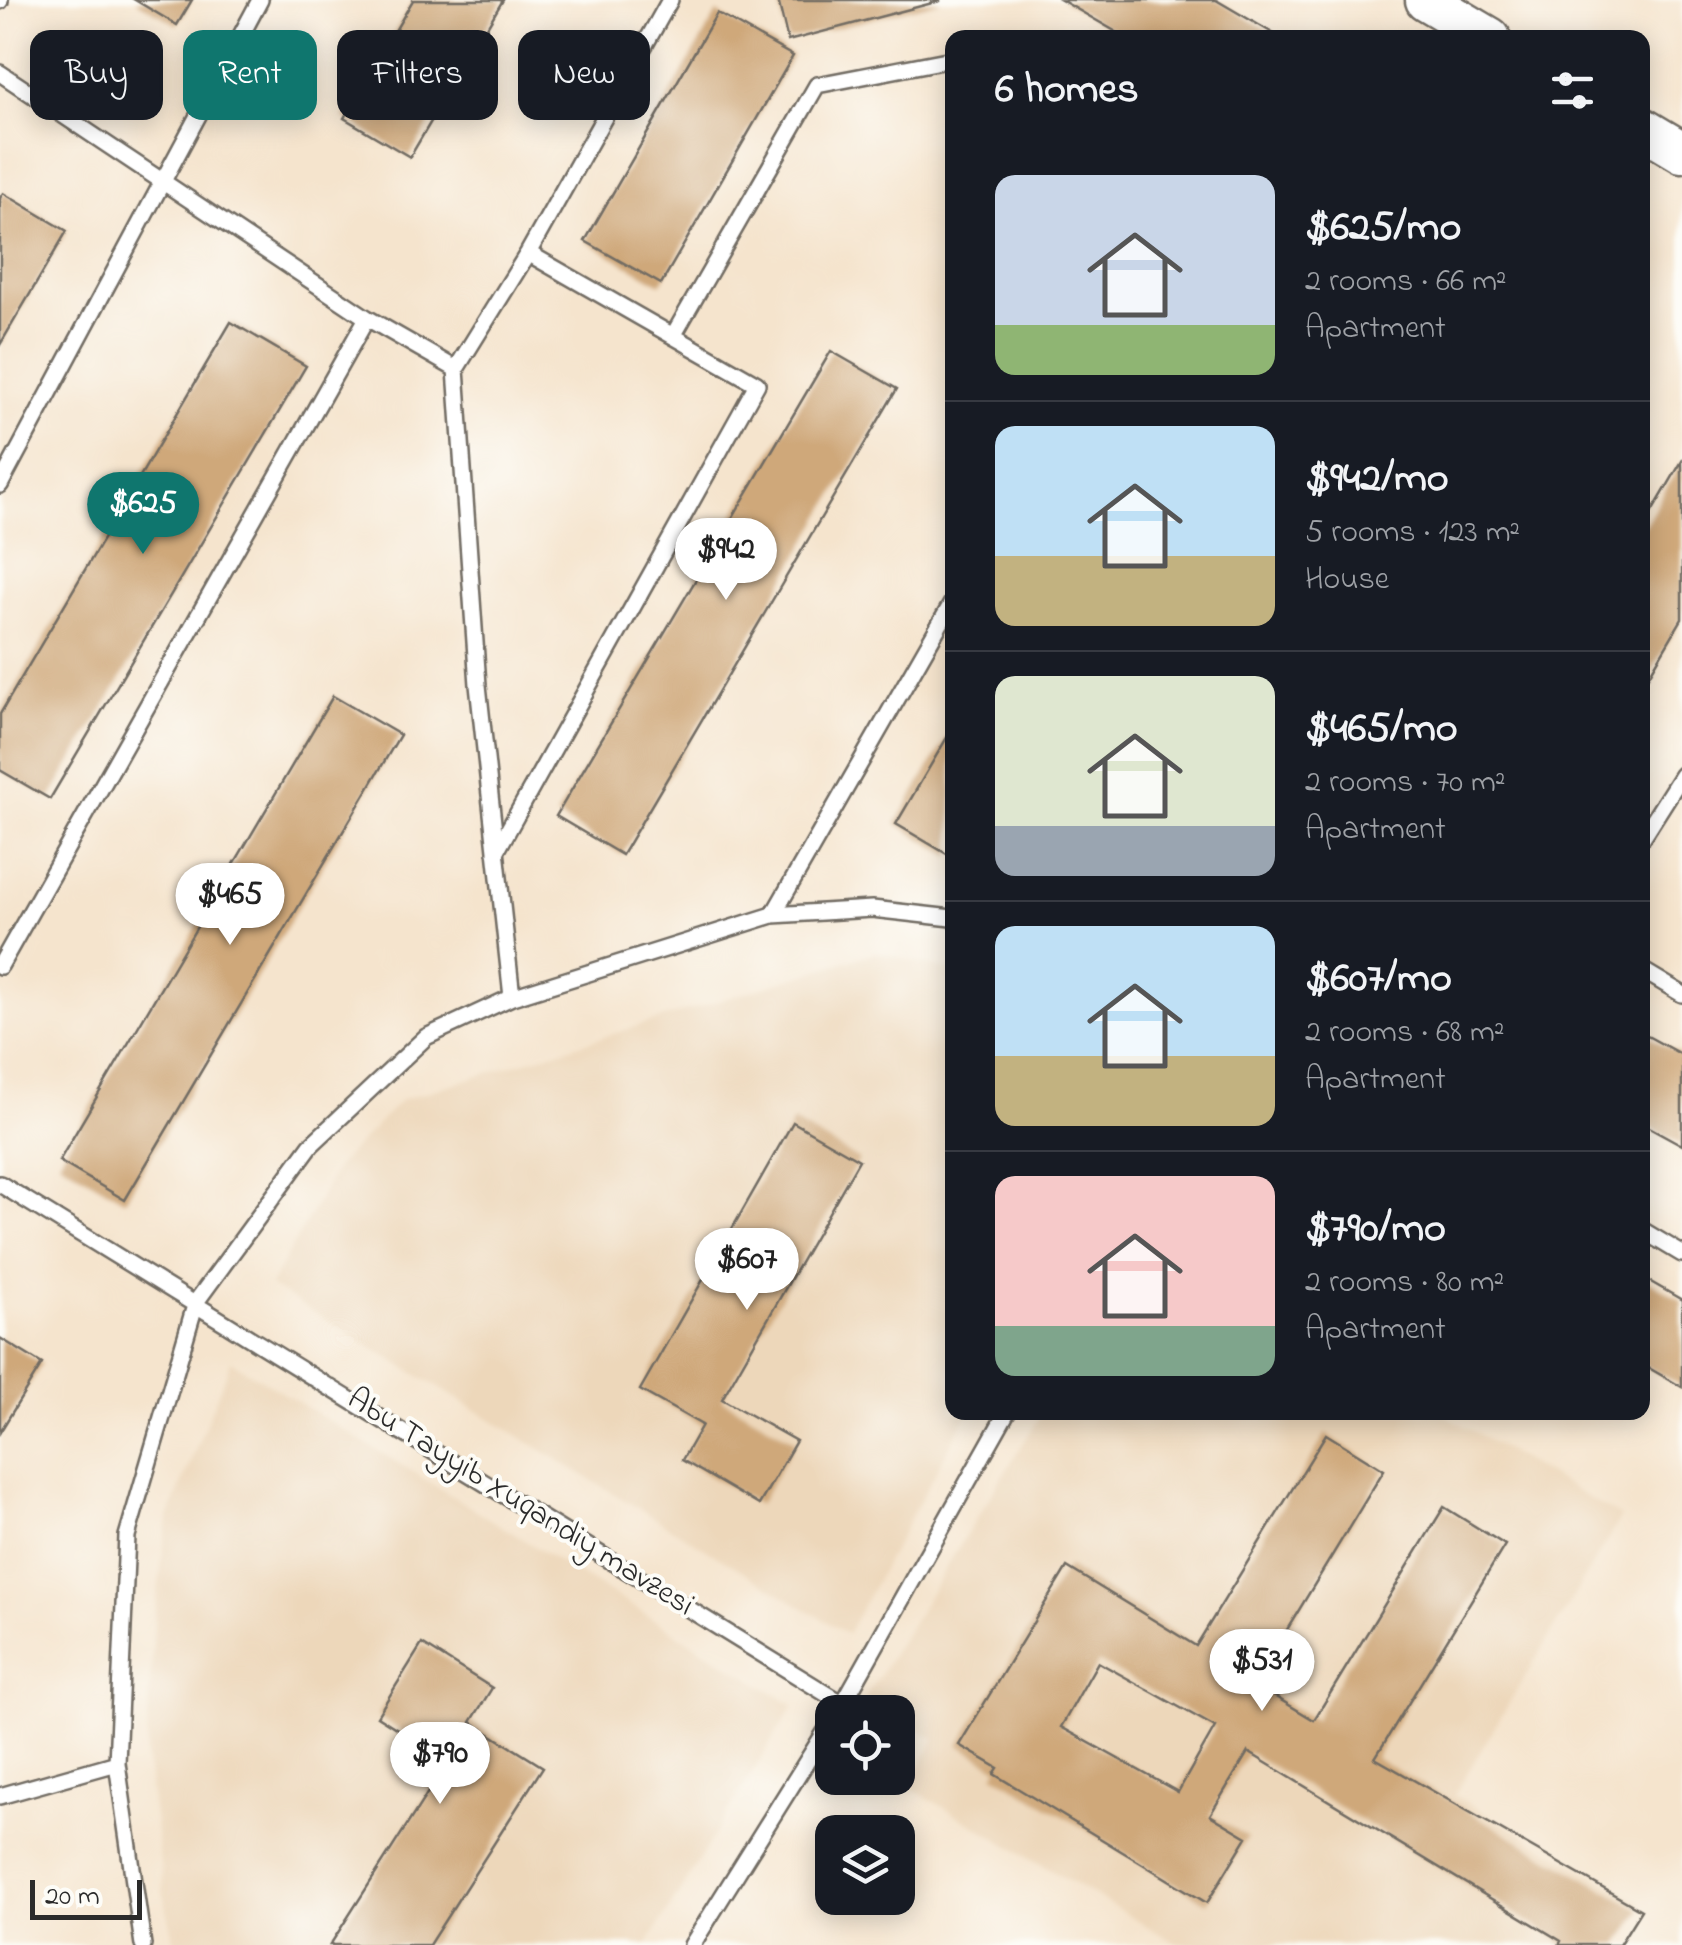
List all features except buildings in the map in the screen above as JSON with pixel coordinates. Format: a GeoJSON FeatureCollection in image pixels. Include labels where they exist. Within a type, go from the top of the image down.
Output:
{"type":"FeatureCollection","features":[{"type":"Feature","properties":{"kind":"street"},"geometry":{"type":"LineString","coordinates":[[1426,0],[1477,30]]}},
{"type":"Feature","properties":{"kind":"street"},"geometry":{"type":"LineString","coordinates":[[1650,133],[1682,152]]}},
{"type":"Feature","properties":{"kind":"lane"},"geometry":{"type":"LineString","coordinates":[[0,485],[260,0]]}},
{"type":"Feature","properties":{"kind":"lane"},"geometry":{"type":"LineString","coordinates":[[512,997],[478,685],[456,369],[528,253],[670,0]]}},
{"type":"Feature","properties":{"kind":"lane"},"geometry":{"type":"LineString","coordinates":[[672,336],[817,84],[945,60]]}},
{"type":"Feature","properties":{"kind":"lane"},"geometry":{"type":"LineString","coordinates":[[0,73],[367,318],[456,369]]}},
{"type":"Feature","properties":{"kind":"lane"},"geometry":{"type":"LineString","coordinates":[[496,852],[757,384],[528,253]]}},
{"type":"Feature","properties":{"kind":"lane"},"geometry":{"type":"LineString","coordinates":[[0,966],[367,318]]}},
{"type":"Feature","properties":{"kind":"lane"},"geometry":{"type":"LineString","coordinates":[[773,915],[945,615]]}},
{"type":"Feature","properties":{"kind":"lane"},"geometry":{"type":"LineString","coordinates":[[1650,825],[1682,775]]}},
{"type":"Feature","properties":{"kind":"lane"},"geometry":{"type":"LineString","coordinates":[[143,1945],[118,1764],[128,1536],[196,1302],[312,1145],[426,1038],[512,997],[773,915],[872,909],[945,917]]}},
{"type":"Feature","properties":{"kind":"lane"},"geometry":{"type":"LineString","coordinates":[[1650,975],[1682,994]]}},
{"type":"Feature","properties":{"kind":"lane","name":"Abu Tayyib Xuqandiy mavzesi"},"geometry":{"type":"LineString","coordinates":[[0,1184],[196,1302],[820,1695]]}},
{"type":"Feature","properties":{"kind":"lane"},"geometry":{"type":"LineString","coordinates":[[1650,1235],[1682,1254]]}},
{"type":"Feature","properties":{"kind":"lane"},"geometry":{"type":"LineString","coordinates":[[848,1695],[1003,1420]]}},
{"type":"Feature","properties":{"kind":"lane"},"geometry":{"type":"LineString","coordinates":[[692,1945],[815,1748]]}},
{"type":"Feature","properties":{"kind":"lane"},"geometry":{"type":"LineString","coordinates":[[0,1796],[118,1764]]}},
{"type":"Feature","properties":{"kind":"shaded area"},"geometry":{"type":"Polygon","coordinates":[[[876,952],[945,969],[945,1420],[964,1420],[847,1634],[270,1286],[338,1165],[401,1100],[876,952]]]}},
{"type":"Feature","properties":{"kind":"shaded area"},"geometry":{"type":"Polygon","coordinates":[[[231,1361],[794,1705],[647,1945],[175,1945],[164,1896],[146,1753],[155,1612],[168,1518],[231,1361]]]}},
{"type":"Feature","properties":{"kind":"shaded area"},"geometry":{"type":"Polygon","coordinates":[[[1038,1420],[1453,1420],[1621,1517],[1454,1795],[1641,1903],[1615,1945],[1179,1945],[915,1791],[915,1776],[935,1739],[915,1727],[915,1695],[867,1695],[1038,1420]]]}}]}
